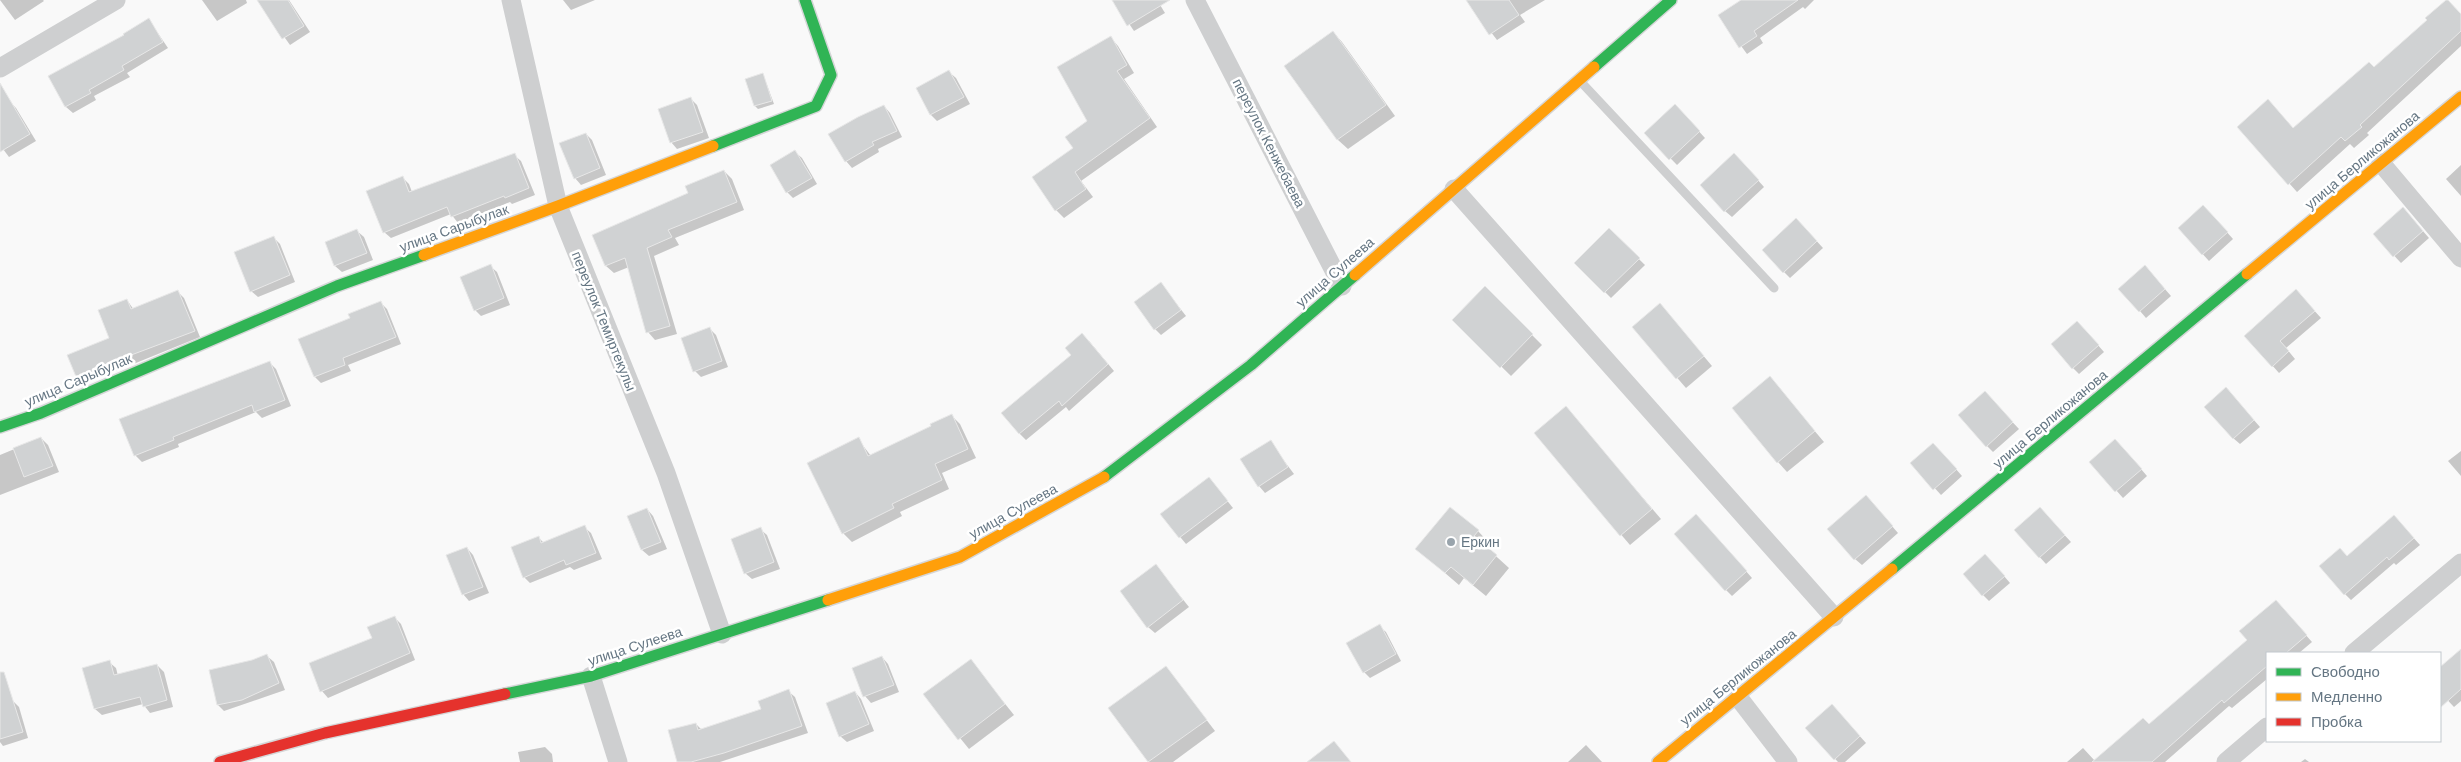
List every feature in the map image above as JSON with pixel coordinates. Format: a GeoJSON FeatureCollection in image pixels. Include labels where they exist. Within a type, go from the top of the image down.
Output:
{"type":"FeatureCollection","features":[{"type":"Feature","properties":{"kind":"street"},"geometry":{"type":"LineString","coordinates":[[0,68],[116,0]]}},
{"type":"Feature","properties":{"kind":"street","name":"переулок Темиртекулы"},"geometry":{"type":"LineString","coordinates":[[511,0],[558,206],[666,473],[722,634]]}},
{"type":"Feature","properties":{"kind":"street","name":"улица Сарыбулак"},"geometry":{"type":"LineString","coordinates":[[0,427],[41,414],[337,286],[558,206],[816,106],[831,75],[805,0]]}},
{"type":"Feature","properties":{"kind":"street","name":"переулок Кенжебаева"},"geometry":{"type":"LineString","coordinates":[[1195,0],[1342,286]]}},
{"type":"Feature","properties":{"kind":"street","name":"улица Сулеева"},"geometry":{"type":"LineString","coordinates":[[220,762],[326,733],[591,676],[960,557],[1097,480],[1251,365],[1671,0]]}},
{"type":"Feature","properties":{"kind":"street","name":"улица Берликожанова"},"geometry":{"type":"LineString","coordinates":[[1658,762],[2461,97]]}},
{"type":"Feature","properties":{"kind":"street"},"geometry":{"type":"LineString","coordinates":[[2381,163],[2461,258]]}},
{"type":"Feature","properties":{"kind":"street"},"geometry":{"type":"LineString","coordinates":[[1454,189],[1834,618]]}},
{"type":"Feature","properties":{"kind":"street"},"geometry":{"type":"LineString","coordinates":[[2355,652],[2461,563]]}},
{"type":"Feature","properties":{"kind":"street"},"geometry":{"type":"LineString","coordinates":[[591,676],[618,762]]}},
{"type":"Feature","properties":{"kind":"street"},"geometry":{"type":"LineString","coordinates":[[1738,697],[1788,762]]}},
{"type":"Feature","properties":{"kind":"street"},"geometry":{"type":"LineString","coordinates":[[2226,762],[2266,728]]}},
{"type":"Feature","properties":{"kind":"lane"},"geometry":{"type":"LineString","coordinates":[[1580,80],[1774,288]]}},
{"type":"Feature","properties":{"kind":"building"},"geometry":{"type":"Polygon","coordinates":[[[257,0],[288,0],[304,26],[282,39],[257,0]]]}},
{"type":"Feature","properties":{"kind":"building"},"geometry":{"type":"Polygon","coordinates":[[[1112,0],[1170,0],[1127,26],[1112,0]]]}},
{"type":"Feature","properties":{"kind":"building"},"geometry":{"type":"Polygon","coordinates":[[[1466,0],[1509,0],[1519,15],[1489,35],[1466,0]]]}},
{"type":"Feature","properties":{"kind":"building"},"geometry":{"type":"Polygon","coordinates":[[[1741,0],[1798,0],[1754,31],[1757,36],[1739,48],[1718,15],[1741,0]]]}},
{"type":"Feature","properties":{"kind":"building"},"geometry":{"type":"Polygon","coordinates":[[[2446,0],[2461,14],[2461,31],[2360,125],[2362,127],[2345,141],[2341,137],[2288,185],[2237,127],[2268,99],[2293,128],[2369,62],[2374,67],[2427,20],[2425,18],[2446,0]]]}},
{"type":"Feature","properties":{"kind":"building"},"geometry":{"type":"Polygon","coordinates":[[[149,18],[163,42],[122,66],[124,70],[89,90],[91,93],[65,107],[48,76],[124,35],[149,18]]]}},
{"type":"Feature","properties":{"kind":"building"},"geometry":{"type":"Polygon","coordinates":[[[1333,31],[1386,105],[1337,140],[1284,66],[1333,31]]]}},
{"type":"Feature","properties":{"kind":"building"},"geometry":{"type":"Polygon","coordinates":[[[1111,36],[1127,65],[1117,71],[1150,118],[1075,172],[1086,189],[1055,211],[1032,177],[1073,148],[1065,137],[1087,121],[1057,67],[1111,36]]]}},
{"type":"Feature","properties":{"kind":"building"},"geometry":{"type":"Polygon","coordinates":[[[949,70],[964,97],[930,115],[916,88],[949,70]]]}},
{"type":"Feature","properties":{"kind":"building"},"geometry":{"type":"Polygon","coordinates":[[[763,73],[772,101],[754,106],[745,79],[763,73]]]}},
{"type":"Feature","properties":{"kind":"building"},"geometry":{"type":"Polygon","coordinates":[[[0,83],[30,134],[0,152],[0,83]]]}},
{"type":"Feature","properties":{"kind":"building"},"geometry":{"type":"Polygon","coordinates":[[[691,97],[703,132],[670,143],[658,109],[691,97]]]}},
{"type":"Feature","properties":{"kind":"building"},"geometry":{"type":"Polygon","coordinates":[[[1675,104],[1700,131],[1669,160],[1644,133],[1675,104]]]}},
{"type":"Feature","properties":{"kind":"building"},"geometry":{"type":"Polygon","coordinates":[[[884,105],[897,131],[872,142],[874,145],[845,162],[828,134],[884,105]]]}},
{"type":"Feature","properties":{"kind":"building"},"geometry":{"type":"Polygon","coordinates":[[[586,133],[600,168],[574,179],[559,143],[586,133]]]}},
{"type":"Feature","properties":{"kind":"building"},"geometry":{"type":"Polygon","coordinates":[[[795,150],[812,178],[786,193],[770,165],[795,150]]]}},
{"type":"Feature","properties":{"kind":"building"},"geometry":{"type":"Polygon","coordinates":[[[515,153],[529,188],[451,217],[447,207],[383,233],[366,191],[403,176],[409,192],[515,153]]]}},
{"type":"Feature","properties":{"kind":"building"},"geometry":{"type":"Polygon","coordinates":[[[1734,153],[1759,180],[1724,212],[1700,185],[1734,153]]]}},
{"type":"Feature","properties":{"kind":"building"},"geometry":{"type":"Polygon","coordinates":[[[724,170],[737,202],[668,230],[672,237],[647,248],[670,326],[646,333],[625,258],[605,266],[592,235],[688,193],[685,186],[724,170]]]}},
{"type":"Feature","properties":{"kind":"building"},"geometry":{"type":"Polygon","coordinates":[[[2203,205],[2228,232],[2202,255],[2178,228],[2203,205]]]}},
{"type":"Feature","properties":{"kind":"building"},"geometry":{"type":"Polygon","coordinates":[[[2403,207],[2423,231],[2393,257],[2373,234],[2403,207]]]}},
{"type":"Feature","properties":{"kind":"building"},"geometry":{"type":"Polygon","coordinates":[[[1796,218],[1817,241],[1783,273],[1762,250],[1796,218]]]}},
{"type":"Feature","properties":{"kind":"building"},"geometry":{"type":"Polygon","coordinates":[[[1609,228],[1640,258],[1604,293],[1574,263],[1609,228]]]}},
{"type":"Feature","properties":{"kind":"building"},"geometry":{"type":"Polygon","coordinates":[[[357,229],[367,253],[334,266],[325,242],[357,229]]]}},
{"type":"Feature","properties":{"kind":"building"},"geometry":{"type":"Polygon","coordinates":[[[274,236],[290,275],[250,292],[234,252],[274,236]]]}},
{"type":"Feature","properties":{"kind":"building"},"geometry":{"type":"Polygon","coordinates":[[[491,264],[504,298],[474,311],[460,277],[491,264]]]}},
{"type":"Feature","properties":{"kind":"building"},"geometry":{"type":"Polygon","coordinates":[[[2145,265],[2165,289],[2139,312],[2118,289],[2145,265]]]}},
{"type":"Feature","properties":{"kind":"building"},"geometry":{"type":"Polygon","coordinates":[[[1161,282],[1181,310],[1154,330],[1134,302],[1161,282]]]}},
{"type":"Feature","properties":{"kind":"building"},"geometry":{"type":"Polygon","coordinates":[[[1485,286],[1533,334],[1500,368],[1452,320],[1485,286]]]}},
{"type":"Feature","properties":{"kind":"building"},"geometry":{"type":"Polygon","coordinates":[[[2296,289],[2315,311],[2280,341],[2289,351],[2272,367],[2244,336],[2296,289]]]}},
{"type":"Feature","properties":{"kind":"building"},"geometry":{"type":"Polygon","coordinates":[[[178,290],[195,331],[94,369],[95,372],[77,379],[67,355],[109,338],[98,310],[127,299],[131,309],[178,290]]]}},
{"type":"Feature","properties":{"kind":"building"},"geometry":{"type":"Polygon","coordinates":[[[381,301],[396,337],[343,358],[345,365],[314,377],[298,339],[350,318],[348,314],[381,301]]]}},
{"type":"Feature","properties":{"kind":"building"},"geometry":{"type":"Polygon","coordinates":[[[1660,303],[1704,356],[1676,379],[1632,327],[1660,303]]]}},
{"type":"Feature","properties":{"kind":"building"},"geometry":{"type":"Polygon","coordinates":[[[2077,321],[2099,345],[2072,369],[2051,344],[2077,321]]]}},
{"type":"Feature","properties":{"kind":"building"},"geometry":{"type":"Polygon","coordinates":[[[710,327],[722,361],[693,372],[681,338],[710,327]]]}},
{"type":"Feature","properties":{"kind":"building"},"geometry":{"type":"Polygon","coordinates":[[[1082,333],[1108,364],[1062,406],[1059,401],[1019,434],[1001,413],[1071,355],[1065,348],[1082,333]]]}},
{"type":"Feature","properties":{"kind":"building"},"geometry":{"type":"Polygon","coordinates":[[[270,361],[285,400],[254,412],[252,405],[173,437],[174,440],[134,456],[119,419],[270,361]]]}},
{"type":"Feature","properties":{"kind":"building"},"geometry":{"type":"Polygon","coordinates":[[[1770,376],[1815,431],[1777,463],[1732,408],[1770,376]]]}},
{"type":"Feature","properties":{"kind":"building"},"geometry":{"type":"Polygon","coordinates":[[[2226,387],[2254,420],[2233,439],[2204,407],[2226,387]]]}},
{"type":"Feature","properties":{"kind":"building"},"geometry":{"type":"Polygon","coordinates":[[[1985,391],[2013,422],[1986,447],[1958,415],[1985,391]]]}},
{"type":"Feature","properties":{"kind":"building"},"geometry":{"type":"Polygon","coordinates":[[[1566,406],[1652,509],[1620,536],[1534,433],[1566,406]]]}},
{"type":"Feature","properties":{"kind":"building"},"geometry":{"type":"Polygon","coordinates":[[[952,414],[968,449],[935,464],[942,480],[892,504],[894,508],[842,534],[807,463],[859,437],[868,456],[952,414]]]}},
{"type":"Feature","properties":{"kind":"building"},"geometry":{"type":"Polygon","coordinates":[[[41,437],[53,466],[24,477],[13,448],[41,437]]]}},
{"type":"Feature","properties":{"kind":"building"},"geometry":{"type":"Polygon","coordinates":[[[2115,439],[2142,469],[2115,492],[2089,462],[2115,439]]]}},
{"type":"Feature","properties":{"kind":"building"},"geometry":{"type":"Polygon","coordinates":[[[1271,440],[1288,467],[1258,487],[1240,459],[1271,440]]]}},
{"type":"Feature","properties":{"kind":"building"},"geometry":{"type":"Polygon","coordinates":[[[1933,443],[1957,469],[1933,490],[1910,463],[1933,443]]]}},
{"type":"Feature","properties":{"kind":"building"},"geometry":{"type":"Polygon","coordinates":[[[1209,477],[1228,501],[1179,538],[1160,514],[1209,477]]]}},
{"type":"Feature","properties":{"kind":"building"},"geometry":{"type":"Polygon","coordinates":[[[1866,495],[1893,526],[1854,560],[1827,529],[1866,495]]]}},
{"type":"Feature","properties":{"kind":"building","name":"Еркин"},"geometry":{"type":"Polygon","coordinates":[[[1450,507],[1479,530],[1474,536],[1497,555],[1473,585],[1451,567],[1445,573],[1415,549],[1450,507]]]}},
{"type":"Feature","properties":{"kind":"building"},"geometry":{"type":"Polygon","coordinates":[[[2040,507],[2065,535],[2039,558],[2014,530],[2040,507]]]}},
{"type":"Feature","properties":{"kind":"building"},"geometry":{"type":"Polygon","coordinates":[[[647,508],[661,542],[641,550],[627,516],[647,508]]]}},
{"type":"Feature","properties":{"kind":"building"},"geometry":{"type":"Polygon","coordinates":[[[1696,514],[1747,571],[1725,591],[1674,534],[1696,514]]]}},
{"type":"Feature","properties":{"kind":"building"},"geometry":{"type":"Polygon","coordinates":[[[2394,515],[2414,538],[2389,560],[2387,557],[2344,595],[2319,566],[2340,548],[2347,556],[2394,515]]]}},
{"type":"Feature","properties":{"kind":"building"},"geometry":{"type":"Polygon","coordinates":[[[585,525],[596,553],[566,565],[564,560],[523,578],[511,547],[539,536],[541,543],[585,525]]]}},
{"type":"Feature","properties":{"kind":"building"},"geometry":{"type":"Polygon","coordinates":[[[761,527],[774,562],[744,574],[731,539],[761,527]]]}},
{"type":"Feature","properties":{"kind":"building"},"geometry":{"type":"Polygon","coordinates":[[[467,547],[483,587],[462,595],[446,555],[467,547]]]}},
{"type":"Feature","properties":{"kind":"building"},"geometry":{"type":"Polygon","coordinates":[[[1985,554],[2005,576],[1982,596],[1963,574],[1985,554]]]}},
{"type":"Feature","properties":{"kind":"building"},"geometry":{"type":"Polygon","coordinates":[[[1156,564],[1183,600],[1147,628],[1120,591],[1156,564]]]}},
{"type":"Feature","properties":{"kind":"building"},"geometry":{"type":"Polygon","coordinates":[[[2276,600],[2307,635],[2287,652],[2266,652],[2266,667],[2224,703],[2222,700],[2152,762],[2092,762],[2143,718],[2149,724],[2247,640],[2239,631],[2276,600]]]}},
{"type":"Feature","properties":{"kind":"building"},"geometry":{"type":"Polygon","coordinates":[[[395,616],[410,653],[320,692],[309,663],[372,638],[367,627],[395,616]]]}},
{"type":"Feature","properties":{"kind":"building"},"geometry":{"type":"Polygon","coordinates":[[[1380,624],[1396,654],[1363,673],[1346,643],[1380,624]]]}},
{"type":"Feature","properties":{"kind":"building"},"geometry":{"type":"Polygon","coordinates":[[[2461,649],[2461,689],[2441,707],[2441,666],[2461,649]]]}},
{"type":"Feature","properties":{"kind":"building"},"geometry":{"type":"Polygon","coordinates":[[[267,654],[279,683],[242,700],[217,705],[209,670],[252,660],[267,654]]]}},
{"type":"Feature","properties":{"kind":"building"},"geometry":{"type":"Polygon","coordinates":[[[882,656],[894,685],[863,697],[852,668],[882,656]]]}},
{"type":"Feature","properties":{"kind":"building"},"geometry":{"type":"Polygon","coordinates":[[[971,659],[1005,704],[958,740],[923,694],[971,659]]]}},
{"type":"Feature","properties":{"kind":"building"},"geometry":{"type":"Polygon","coordinates":[[[110,660],[114,675],[157,664],[167,700],[143,707],[140,697],[94,709],[82,668],[110,660]]]}},
{"type":"Feature","properties":{"kind":"building"},"geometry":{"type":"Polygon","coordinates":[[[1166,666],[1207,720],[1148,762],[1108,708],[1166,666]]]}},
{"type":"Feature","properties":{"kind":"building"},"geometry":{"type":"Polygon","coordinates":[[[0,672],[4,672],[23,732],[0,739],[0,672]]]}},
{"type":"Feature","properties":{"kind":"building"},"geometry":{"type":"Polygon","coordinates":[[[789,689],[802,726],[724,753],[691,762],[677,762],[668,730],[696,723],[698,730],[761,709],[758,701],[789,689]]]}},
{"type":"Feature","properties":{"kind":"building"},"geometry":{"type":"Polygon","coordinates":[[[855,691],[869,724],[839,737],[826,703],[855,691]]]}},
{"type":"Feature","properties":{"kind":"building"},"geometry":{"type":"Polygon","coordinates":[[[1832,704],[1860,736],[1834,760],[1805,728],[1832,704]]]}},
{"type":"Feature","properties":{"kind":"building"},"geometry":{"type":"Polygon","coordinates":[[[1334,741],[1351,762],[1307,762],[1334,741]]]}},
{"type":"Feature","properties":{"kind":"traffic: fast"},"geometry":{"type":"LineString","coordinates":[[713,146],[816,106],[831,75],[805,0]]}},
{"type":"Feature","properties":{"kind":"traffic: fast"},"geometry":{"type":"LineString","coordinates":[[1594,67],[1671,0]]}},
{"type":"Feature","properties":{"kind":"traffic: fast"},"geometry":{"type":"LineString","coordinates":[[0,427],[41,413],[337,286],[424,255]]}},
{"type":"Feature","properties":{"kind":"traffic: fast"},"geometry":{"type":"LineString","coordinates":[[1892,569],[2247,274]]}},
{"type":"Feature","properties":{"kind":"traffic: fast"},"geometry":{"type":"LineString","coordinates":[[1104,477],[1251,365],[1355,275]]}},
{"type":"Feature","properties":{"kind":"traffic: fast"},"geometry":{"type":"LineString","coordinates":[[505,694],[591,676],[828,600]]}},
{"type":"Feature","properties":{"kind":"traffic: slow"},"geometry":{"type":"LineString","coordinates":[[1355,275],[1594,67]]}},
{"type":"Feature","properties":{"kind":"traffic: slow"},"geometry":{"type":"LineString","coordinates":[[2247,274],[2461,97]]}},
{"type":"Feature","properties":{"kind":"traffic: slow"},"geometry":{"type":"LineString","coordinates":[[424,255],[713,146]]}},
{"type":"Feature","properties":{"kind":"traffic: slow"},"geometry":{"type":"LineString","coordinates":[[828,600],[960,557],[1104,477]]}},
{"type":"Feature","properties":{"kind":"traffic: slow"},"geometry":{"type":"LineString","coordinates":[[1658,762],[1892,569]]}},
{"type":"Feature","properties":{"kind":"traffic: jam"},"geometry":{"type":"LineString","coordinates":[[220,762],[325,733],[505,694]]}},
{"type":"Feature","properties":{"kind":"place","name":"Еркин"},"geometry":{"type":"Point","coordinates":[1451,542]}}]}
